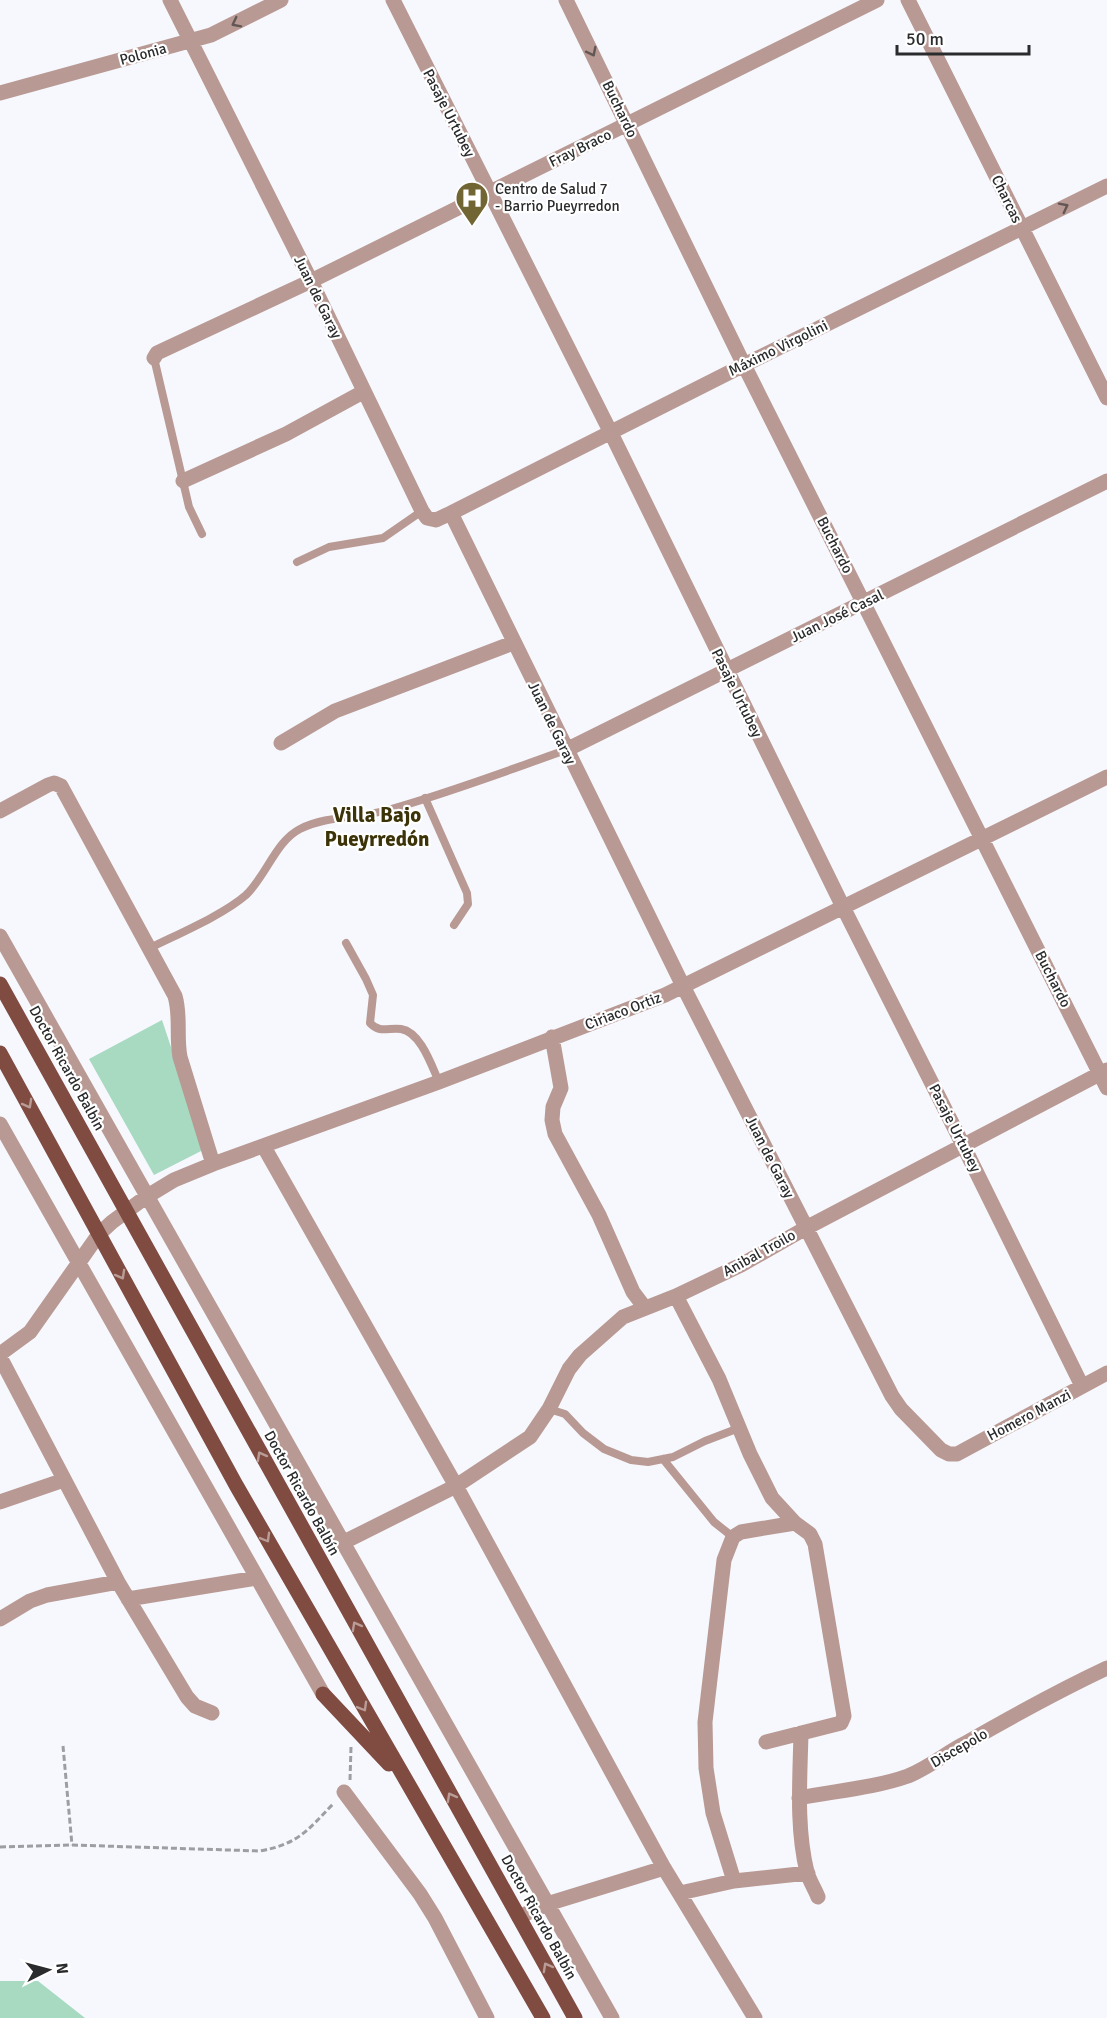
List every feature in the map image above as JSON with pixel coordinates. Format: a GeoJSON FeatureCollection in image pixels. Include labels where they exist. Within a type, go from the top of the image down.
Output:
{"type":"FeatureCollection","features":[{"type":"Feature","properties":{"kind":"main road","name":"Doctor Ricardo Balbín"},"geometry":{"type":"LineString","coordinates":[[0,984],[575,2018]]}},
{"type":"Feature","properties":{"kind":"main road"},"geometry":{"type":"LineString","coordinates":[[0,1053],[236,1485],[543,2018]]}},
{"type":"Feature","properties":{"kind":"main road"},"geometry":{"type":"LineString","coordinates":[[323,1694],[406,1782]]}},
{"type":"Feature","properties":{"kind":"street","name":"Juan de Garay"},"geometry":{"type":"LineString","coordinates":[[170,0],[311,281],[422,511]]}},
{"type":"Feature","properties":{"kind":"street","name":"Polonia"},"geometry":{"type":"LineString","coordinates":[[0,93],[212,35],[281,0]]}},
{"type":"Feature","properties":{"kind":"street","name":"Pasaje Urtubey"},"geometry":{"type":"LineString","coordinates":[[393,0],[611,433],[843,907],[1082,1386]]}},
{"type":"Feature","properties":{"kind":"street","name":"Buchardo"},"geometry":{"type":"LineString","coordinates":[[566,0],[744,365],[982,838],[1104,1072],[1107,1088]]}},
{"type":"Feature","properties":{"kind":"street","name":"Fray Braco"},"geometry":{"type":"LineString","coordinates":[[154,358],[157,353],[311,281],[877,0]]}},
{"type":"Feature","properties":{"kind":"street","name":"Charcas"},"geometry":{"type":"LineString","coordinates":[[908,0],[1107,398]]}},
{"type":"Feature","properties":{"kind":"street","name":"Máximo Virgolini"},"geometry":{"type":"LineString","coordinates":[[451,513],[1107,186]]}},
{"type":"Feature","properties":{"kind":"street"},"geometry":{"type":"LineString","coordinates":[[183,481],[286,434],[363,392]]}},
{"type":"Feature","properties":{"kind":"street","name":"Juan José Casal"},"geometry":{"type":"LineString","coordinates":[[566,750],[1107,481]]}},
{"type":"Feature","properties":{"kind":"street"},"geometry":{"type":"LineString","coordinates":[[422,511],[427,518],[436,520],[451,513]]}},
{"type":"Feature","properties":{"kind":"street","name":"Juan de Garay"},"geometry":{"type":"LineString","coordinates":[[451,513],[683,986],[892,1396],[901,1409],[941,1450],[949,1454]]}},
{"type":"Feature","properties":{"kind":"street"},"geometry":{"type":"LineString","coordinates":[[281,743],[335,711],[513,642]]}},
{"type":"Feature","properties":{"kind":"street","name":"Ciriaco Ortiz"},"geometry":{"type":"LineString","coordinates":[[0,1355],[30,1332],[99,1234],[146,1197],[174,1180],[665,995],[1107,777]]}},
{"type":"Feature","properties":{"kind":"street"},"geometry":{"type":"LineString","coordinates":[[0,811],[48,785],[54,783],[61,786],[175,996],[179,1008],[177,1043],[180,1057],[213,1164]]}},
{"type":"Feature","properties":{"kind":"street"},"geometry":{"type":"LineString","coordinates":[[0,936],[612,2018]]}},
{"type":"Feature","properties":{"kind":"street"},"geometry":{"type":"LineString","coordinates":[[552,1037],[561,1088],[553,1107],[552,1120],[555,1134],[614,1247],[633,1292],[645,1308]]}},
{"type":"Feature","properties":{"kind":"street","name":"Anibal Troilo"},"geometry":{"type":"LineString","coordinates":[[344,1542],[456,1486],[530,1437],[549,1409],[569,1369],[580,1355],[623,1317],[676,1296],[741,1265],[806,1228],[1104,1072]]}},
{"type":"Feature","properties":{"kind":"street"},"geometry":{"type":"LineString","coordinates":[[0,1124],[323,1694]]}},
{"type":"Feature","properties":{"kind":"street"},"geometry":{"type":"LineString","coordinates":[[264,1147],[456,1486],[664,1868],[755,2018]]}},
{"type":"Feature","properties":{"kind":"street"},"geometry":{"type":"LineString","coordinates":[[676,1296],[719,1379],[772,1498],[795,1523],[810,1534],[815,1544],[844,1716],[841,1723],[766,1742]]}},
{"type":"Feature","properties":{"kind":"street"},"geometry":{"type":"LineString","coordinates":[[0,1355],[128,1599],[188,1697],[195,1706],[212,1713]]}},
{"type":"Feature","properties":{"kind":"street","name":"Homero Manzi"},"geometry":{"type":"LineString","coordinates":[[949,1454],[957,1454],[1107,1373]]}},
{"type":"Feature","properties":{"kind":"street"},"geometry":{"type":"LineString","coordinates":[[0,1502],[64,1480]]}},
{"type":"Feature","properties":{"kind":"street"},"geometry":{"type":"LineString","coordinates":[[734,1881],[713,1813],[706,1768],[705,1722],[724,1560],[733,1536],[741,1532],[795,1523]]}},
{"type":"Feature","properties":{"kind":"street"},"geometry":{"type":"LineString","coordinates":[[128,1599],[257,1578]]}},
{"type":"Feature","properties":{"kind":"street"},"geometry":{"type":"LineString","coordinates":[[0,1619],[47,1595],[118,1582]]}},
{"type":"Feature","properties":{"kind":"street","name":"Discepolo"},"geometry":{"type":"LineString","coordinates":[[799,1798],[908,1776],[1107,1668]]}},
{"type":"Feature","properties":{"kind":"street"},"geometry":{"type":"LineString","coordinates":[[801,1733],[799,1798],[807,1873],[818,1897]]}},
{"type":"Feature","properties":{"kind":"street"},"geometry":{"type":"LineString","coordinates":[[344,1792],[420,1894],[487,2018]]}},
{"type":"Feature","properties":{"kind":"street"},"geometry":{"type":"LineString","coordinates":[[519,1917],[547,1904],[664,1868]]}},
{"type":"Feature","properties":{"kind":"street"},"geometry":{"type":"LineString","coordinates":[[680,1893],[734,1881],[807,1873]]}},
{"type":"Feature","properties":{"kind":"lane"},"geometry":{"type":"LineString","coordinates":[[154,358],[189,507],[202,534]]}},
{"type":"Feature","properties":{"kind":"lane"},"geometry":{"type":"LineString","coordinates":[[297,562],[329,547],[383,538],[422,511]]}},
{"type":"Feature","properties":{"kind":"lane"},"geometry":{"type":"LineString","coordinates":[[150,948],[229,907],[244,896],[258,883],[287,838],[299,829],[312,824],[383,811],[566,750]]}},
{"type":"Feature","properties":{"kind":"lane"},"geometry":{"type":"LineString","coordinates":[[425,798],[467,893],[468,904],[454,924]]}},
{"type":"Feature","properties":{"kind":"lane"},"geometry":{"type":"LineString","coordinates":[[346,943],[373,995],[370,1023],[375,1028],[401,1029],[412,1033],[421,1045],[439,1082]]}},
{"type":"Feature","properties":{"kind":"lane"},"geometry":{"type":"LineString","coordinates":[[549,1409],[565,1414],[583,1433],[604,1449],[631,1460],[648,1462],[673,1457],[739,1428]]}},
{"type":"Feature","properties":{"kind":"lane"},"geometry":{"type":"LineString","coordinates":[[663,1459],[714,1522],[733,1536]]}},
{"type":"Feature","properties":{"kind":"path"},"geometry":{"type":"LineString","coordinates":[[0,1847],[72,1845],[260,1851],[286,1845],[301,1837],[349,1786],[352,1774],[350,1744]]}},
{"type":"Feature","properties":{"kind":"path"},"geometry":{"type":"LineString","coordinates":[[63,1746],[72,1845]]}},
{"type":"Feature","properties":{"kind":"green space"},"geometry":{"type":"Polygon","coordinates":[[[162,1020],[205,1149],[154,1175],[89,1059],[162,1020]]]}},
{"type":"Feature","properties":{"kind":"green space"},"geometry":{"type":"Polygon","coordinates":[[[0,1981],[38,1981],[85,2018],[0,2018],[0,1981]]]}},
{"type":"Feature","properties":{"kind":"place","name":"Centro de Salud 7 - Barrio Pueyrredon"},"geometry":{"type":"Point","coordinates":[472,227]}},
{"type":"Feature","properties":{"kind":"district","name":"Villa Bajo Pueyrredón"},"geometry":{"type":"Point","coordinates":[377,827]}}]}
